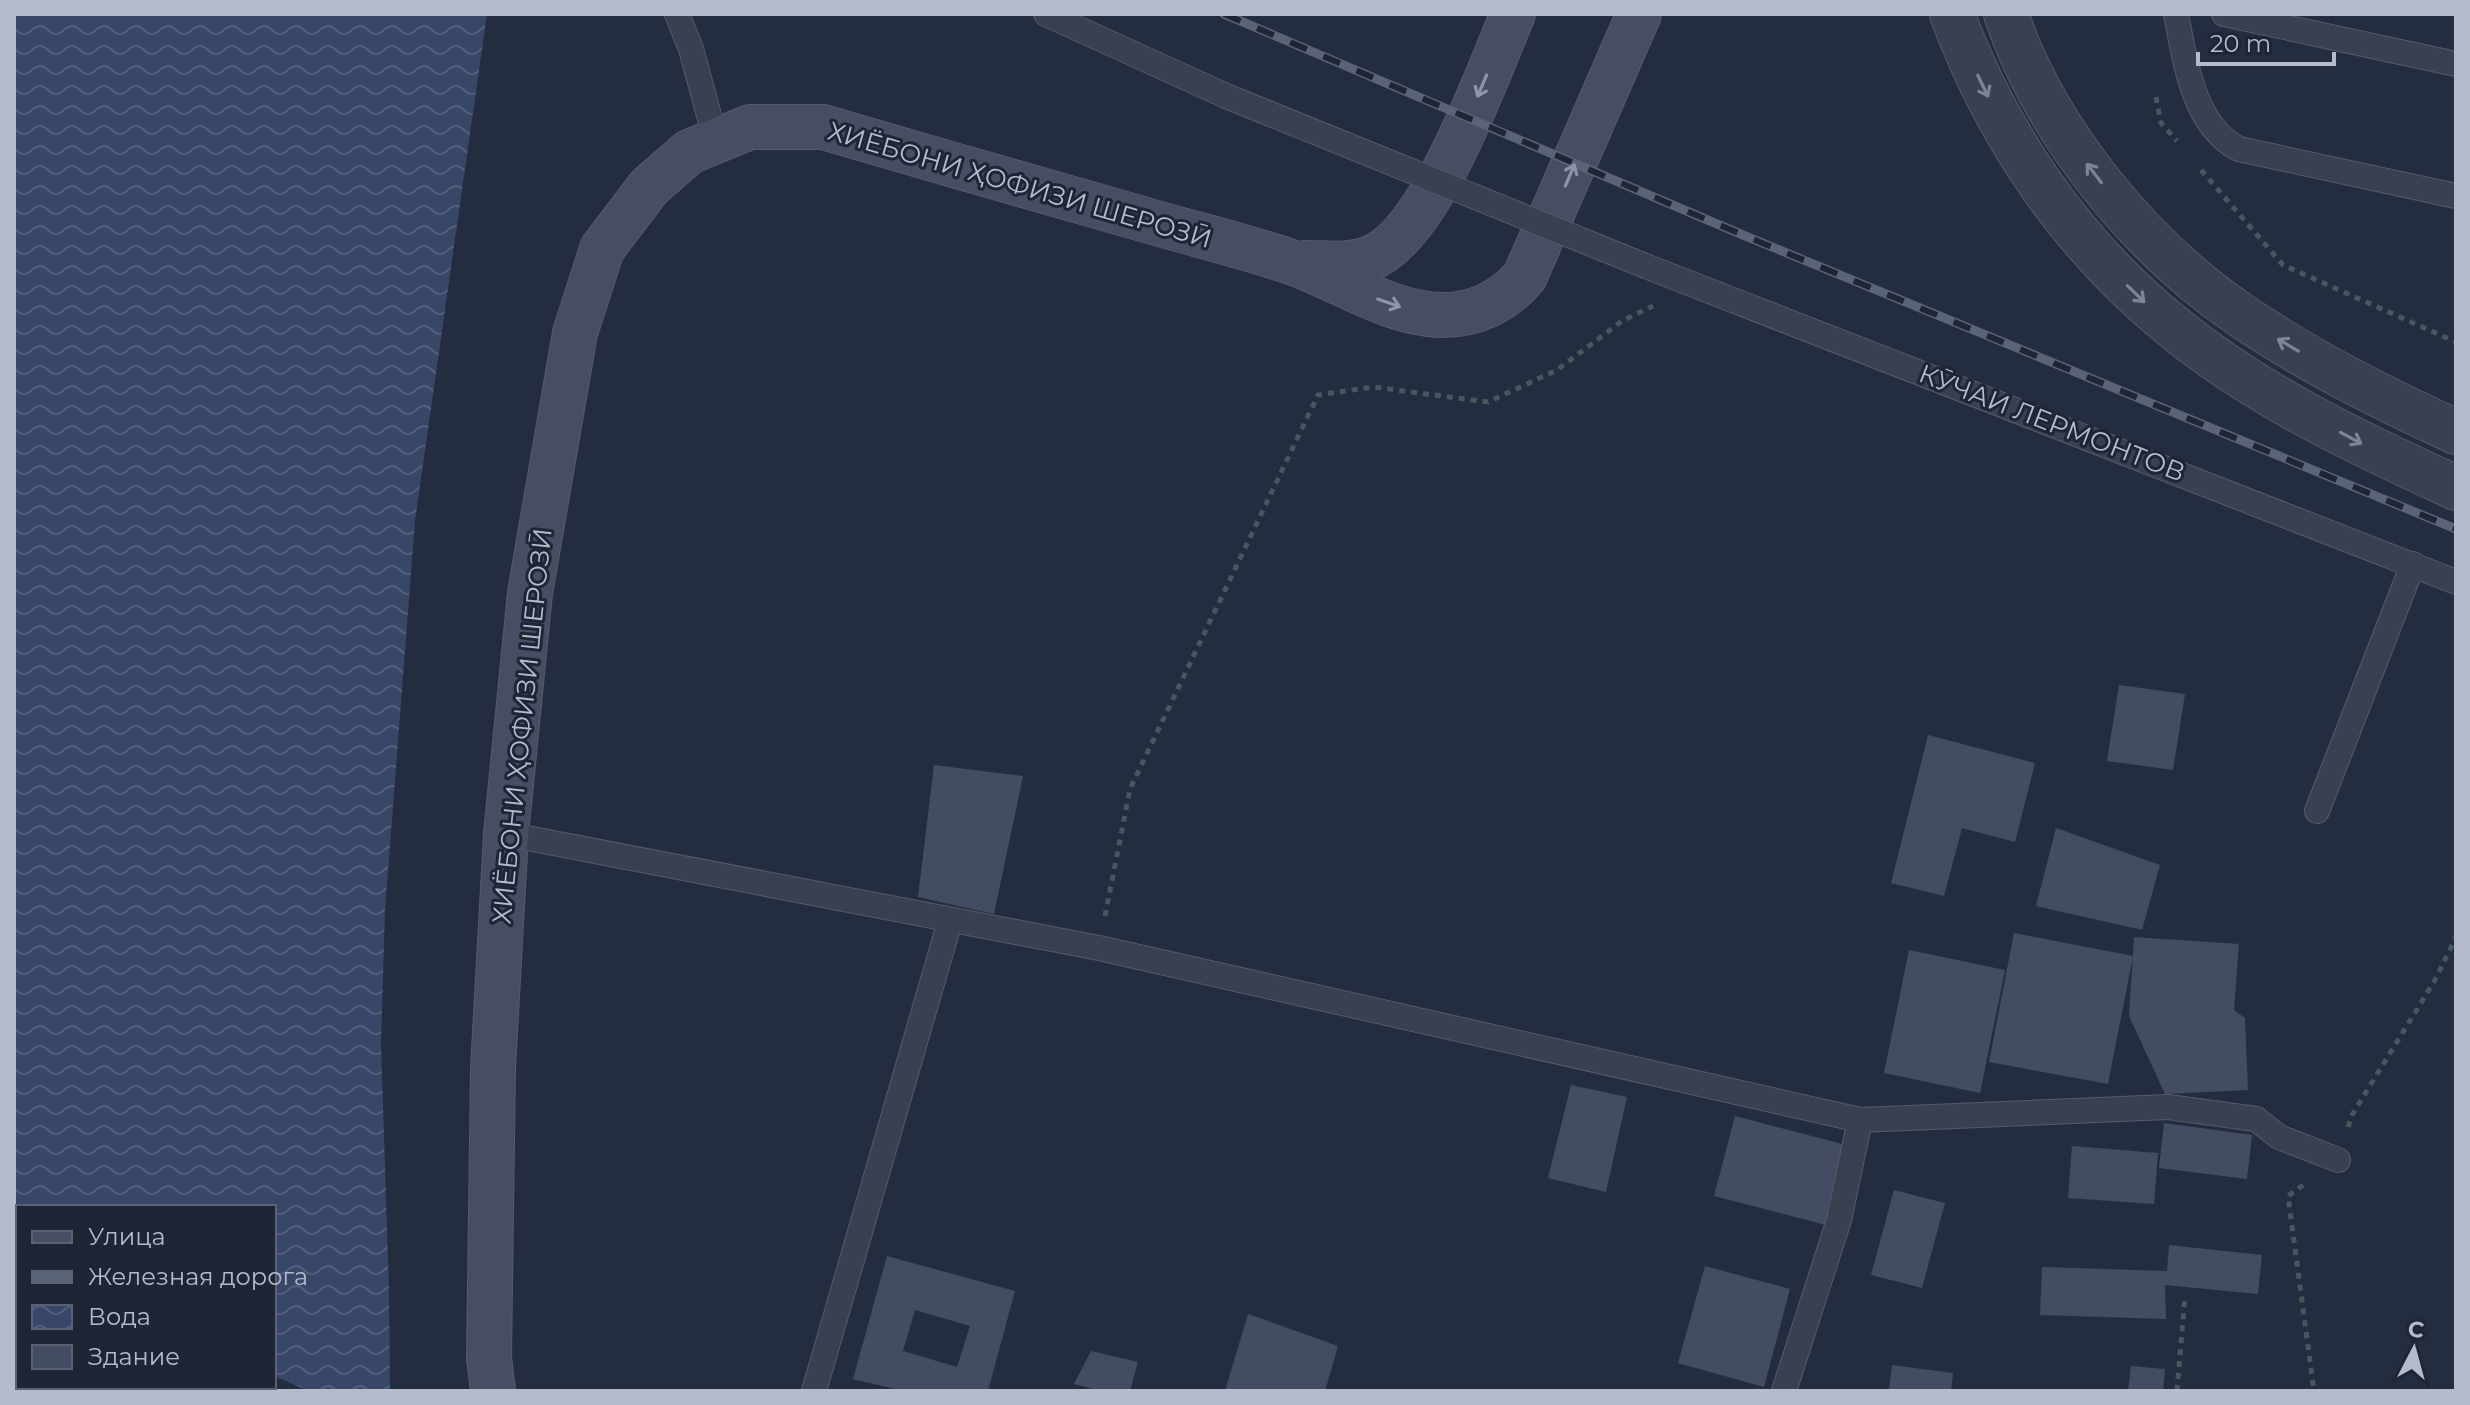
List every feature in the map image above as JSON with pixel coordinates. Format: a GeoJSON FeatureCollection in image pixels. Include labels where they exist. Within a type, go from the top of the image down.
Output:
{"type":"FeatureCollection","features":[{"type":"Feature","properties":{"kind":"main road","name":"ХИЁБОНИ ҲОФИЗИ ШЕРОЗӢ"},"geometry":{"type":"LineString","coordinates":[[1292,262],[1346,264],[1369,259],[1386,250],[1407,231],[1440,178],[1513,14]]}},
{"type":"Feature","properties":{"kind":"main road","name":"ХИЁБОНИ ҲОФИЗИ ШЕРОЗӢ"},"geometry":{"type":"LineString","coordinates":[[493,1391],[489,1358],[493,1068],[506,834],[530,593],[575,333],[602,249],[649,187],[689,152],[750,127],[823,127],[1292,262],[1367,295],[1419,313],[1462,314],[1483,308],[1515,289],[1534,259],[1639,14]]}},
{"type":"Feature","properties":{"kind":"street"},"geometry":{"type":"LineString","coordinates":[[1952,14],[1992,106],[2027,165],[2073,228],[2151,309],[2203,349],[2282,400],[2370,448],[2456,488]]}},
{"type":"Feature","properties":{"kind":"street"},"geometry":{"type":"LineString","coordinates":[[2006,14],[2038,90],[2077,150],[2123,208],[2179,267],[2241,315],[2320,365],[2456,432]]}},
{"type":"Feature","properties":{"kind":"lane"},"geometry":{"type":"LineString","coordinates":[[677,14],[691,49],[716,141]]}},
{"type":"Feature","properties":{"kind":"lane","name":"КӮЧАИ ЛЕРМОНТОВ"},"geometry":{"type":"LineString","coordinates":[[1046,14],[1226,96],[1648,267],[2456,582]]}},
{"type":"Feature","properties":{"kind":"lane"},"geometry":{"type":"LineString","coordinates":[[2176,14],[2189,76],[2197,98],[2217,133],[2227,143],[2239,149],[2456,196]]}},
{"type":"Feature","properties":{"kind":"lane"},"geometry":{"type":"LineString","coordinates":[[2224,14],[2456,64]]}},
{"type":"Feature","properties":{"kind":"lane"},"geometry":{"type":"LineString","coordinates":[[2317,811],[2413,564]]}},
{"type":"Feature","properties":{"kind":"lane"},"geometry":{"type":"LineString","coordinates":[[506,834],[1099,948],[1860,1120],[2168,1107],[2256,1119],[2279,1137],[2338,1160]]}},
{"type":"Feature","properties":{"kind":"lane"},"geometry":{"type":"LineString","coordinates":[[814,1391],[950,921]]}},
{"type":"Feature","properties":{"kind":"lane"},"geometry":{"type":"LineString","coordinates":[[1784,1391],[1839,1220],[1860,1120]]}},
{"type":"Feature","properties":{"kind":"path"},"geometry":{"type":"LineString","coordinates":[[2155,92],[2161,123],[2181,146]]}},
{"type":"Feature","properties":{"kind":"path"},"geometry":{"type":"LineString","coordinates":[[2191,158],[2283,265],[2456,342]]}},
{"type":"Feature","properties":{"kind":"path"},"geometry":{"type":"LineString","coordinates":[[1099,948],[1130,789],[1318,395],[1373,387],[1488,402],[1557,370],[1622,321],[1698,285]]}},
{"type":"Feature","properties":{"kind":"path"},"geometry":{"type":"LineString","coordinates":[[2177,1391],[2185,1296]]}},
{"type":"Feature","properties":{"kind":"water"},"geometry":{"type":"Polygon","coordinates":[[[14,14],[487,14],[415,521],[385,910],[381,1043],[390,1391],[309,1391],[276,1377],[276,1205],[16,1205],[14,1264],[14,14]]]}},
{"type":"Feature","properties":{"kind":"building"},"geometry":{"type":"Polygon","coordinates":[[[2119,685],[2185,694],[2173,770],[2107,761],[2119,685]]]}},
{"type":"Feature","properties":{"kind":"building"},"geometry":{"type":"Polygon","coordinates":[[[1928,735],[2035,763],[2015,842],[1962,828],[1944,896],[1891,883],[1928,735]]]}},
{"type":"Feature","properties":{"kind":"building"},"geometry":{"type":"Polygon","coordinates":[[[934,765],[1023,776],[994,914],[918,897],[934,765]]]}},
{"type":"Feature","properties":{"kind":"building"},"geometry":{"type":"Polygon","coordinates":[[[2056,828],[2160,865],[2142,930],[2036,906],[2056,828]]]}},
{"type":"Feature","properties":{"kind":"building"},"geometry":{"type":"Polygon","coordinates":[[[2014,933],[2133,956],[2108,1084],[1989,1062],[2014,933]]]}},
{"type":"Feature","properties":{"kind":"building"},"geometry":{"type":"Polygon","coordinates":[[[2134,937],[2239,944],[2234,1010],[2245,1018],[2248,1090],[2165,1094],[2129,1016],[2134,937]]]}},
{"type":"Feature","properties":{"kind":"building"},"geometry":{"type":"Polygon","coordinates":[[[1909,950],[2005,970],[1980,1093],[1884,1073],[1909,950]]]}},
{"type":"Feature","properties":{"kind":"building"},"geometry":{"type":"Polygon","coordinates":[[[1571,1085],[1627,1097],[1606,1192],[1548,1178],[1571,1085]]]}},
{"type":"Feature","properties":{"kind":"building"},"geometry":{"type":"Polygon","coordinates":[[[1735,1116],[1846,1145],[1826,1225],[1714,1196],[1735,1116]]]}},
{"type":"Feature","properties":{"kind":"building"},"geometry":{"type":"Polygon","coordinates":[[[2164,1123],[2252,1135],[2247,1179],[2159,1168],[2164,1123]]]}},
{"type":"Feature","properties":{"kind":"building"},"geometry":{"type":"Polygon","coordinates":[[[2072,1146],[2158,1153],[2154,1204],[2068,1198],[2072,1146]]]}},
{"type":"Feature","properties":{"kind":"building"},"geometry":{"type":"Polygon","coordinates":[[[1894,1190],[1945,1203],[1922,1288],[1871,1275],[1894,1190]]]}},
{"type":"Feature","properties":{"kind":"building"},"geometry":{"type":"Polygon","coordinates":[[[2169,1245],[2262,1255],[2258,1294],[2165,1285],[2166,1319],[2040,1315],[2042,1267],[2167,1271],[2169,1245]]]}},
{"type":"Feature","properties":{"kind":"building"},"geometry":{"type":"Polygon","coordinates":[[[887,1256],[1015,1291],[988,1391],[903,1391],[853,1379],[887,1256]],[[915,1310],[903,1351],[957,1367],[970,1326],[915,1310]]]}},
{"type":"Feature","properties":{"kind":"building"},"geometry":{"type":"Polygon","coordinates":[[[1705,1266],[1790,1289],[1764,1387],[1678,1363],[1705,1266]]]}},
{"type":"Feature","properties":{"kind":"building"},"geometry":{"type":"Polygon","coordinates":[[[1248,1314],[1338,1346],[1325,1391],[1225,1391],[1248,1314]]]}},
{"type":"Feature","properties":{"kind":"building"},"geometry":{"type":"Polygon","coordinates":[[[1091,1351],[1138,1362],[1130,1391],[1101,1391],[1074,1384],[1091,1351]]]}},
{"type":"Feature","properties":{"kind":"building"},"geometry":{"type":"Polygon","coordinates":[[[1892,1365],[1953,1373],[1951,1391],[1889,1391],[1892,1365]]]}},
{"type":"Feature","properties":{"kind":"building"},"geometry":{"type":"Polygon","coordinates":[[[2131,1366],[2165,1369],[2163,1391],[2128,1391],[2131,1366]]]}},
{"type":"Feature","properties":{"kind":"railway"},"geometry":{"type":"LineString","coordinates":[[1224,14],[1743,235],[2456,529]]}}]}
